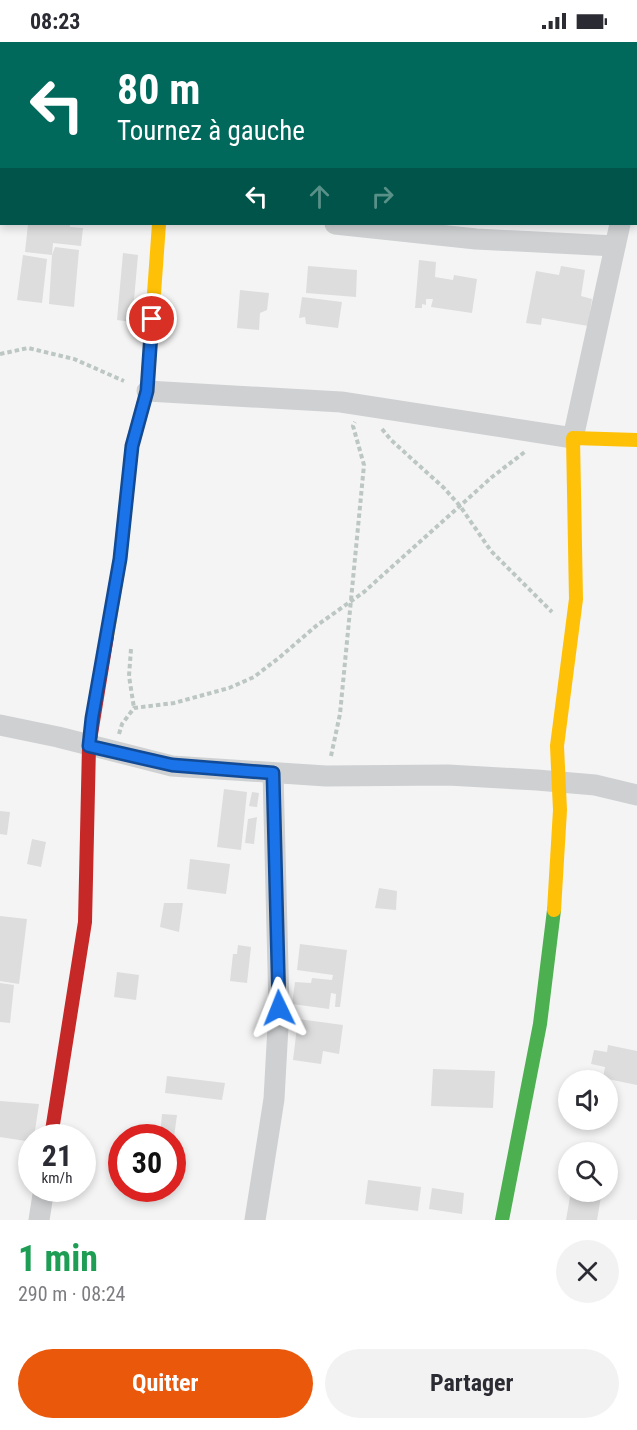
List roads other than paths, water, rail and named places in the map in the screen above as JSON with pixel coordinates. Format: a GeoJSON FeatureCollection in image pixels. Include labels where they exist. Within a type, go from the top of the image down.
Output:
{"type":"FeatureCollection","features":[{"type":"Feature","properties":{"kind":"street"},"geometry":{"type":"LineString","coordinates":[[53,1124],[85,922],[89,746],[92,718],[120,559],[132,446],[147,391],[159,225]]}},
{"type":"Feature","properties":{"kind":"street"},"geometry":{"type":"LineString","coordinates":[[351,225],[400,228],[476,239],[615,246]]}},
{"type":"Feature","properties":{"kind":"street"},"geometry":{"type":"LineString","coordinates":[[502,1220],[540,1024],[554,910],[560,810],[558,746],[576,599],[573,438],[620,225]]}},
{"type":"Feature","properties":{"kind":"street"},"geometry":{"type":"LineString","coordinates":[[147,391],[362,405],[573,438],[637,440]]}},
{"type":"Feature","properties":{"kind":"street"},"geometry":{"type":"LineString","coordinates":[[0,726],[58,737],[172,765],[326,776],[448,775],[595,785],[637,795]]}},
{"type":"Feature","properties":{"kind":"street"},"geometry":{"type":"LineString","coordinates":[[255,1220],[274,1099],[279,1008],[273,773]]}},
{"type":"Feature","properties":{"kind":"street"},"geometry":{"type":"LineString","coordinates":[[39,1220],[42,1202]]}}]}
